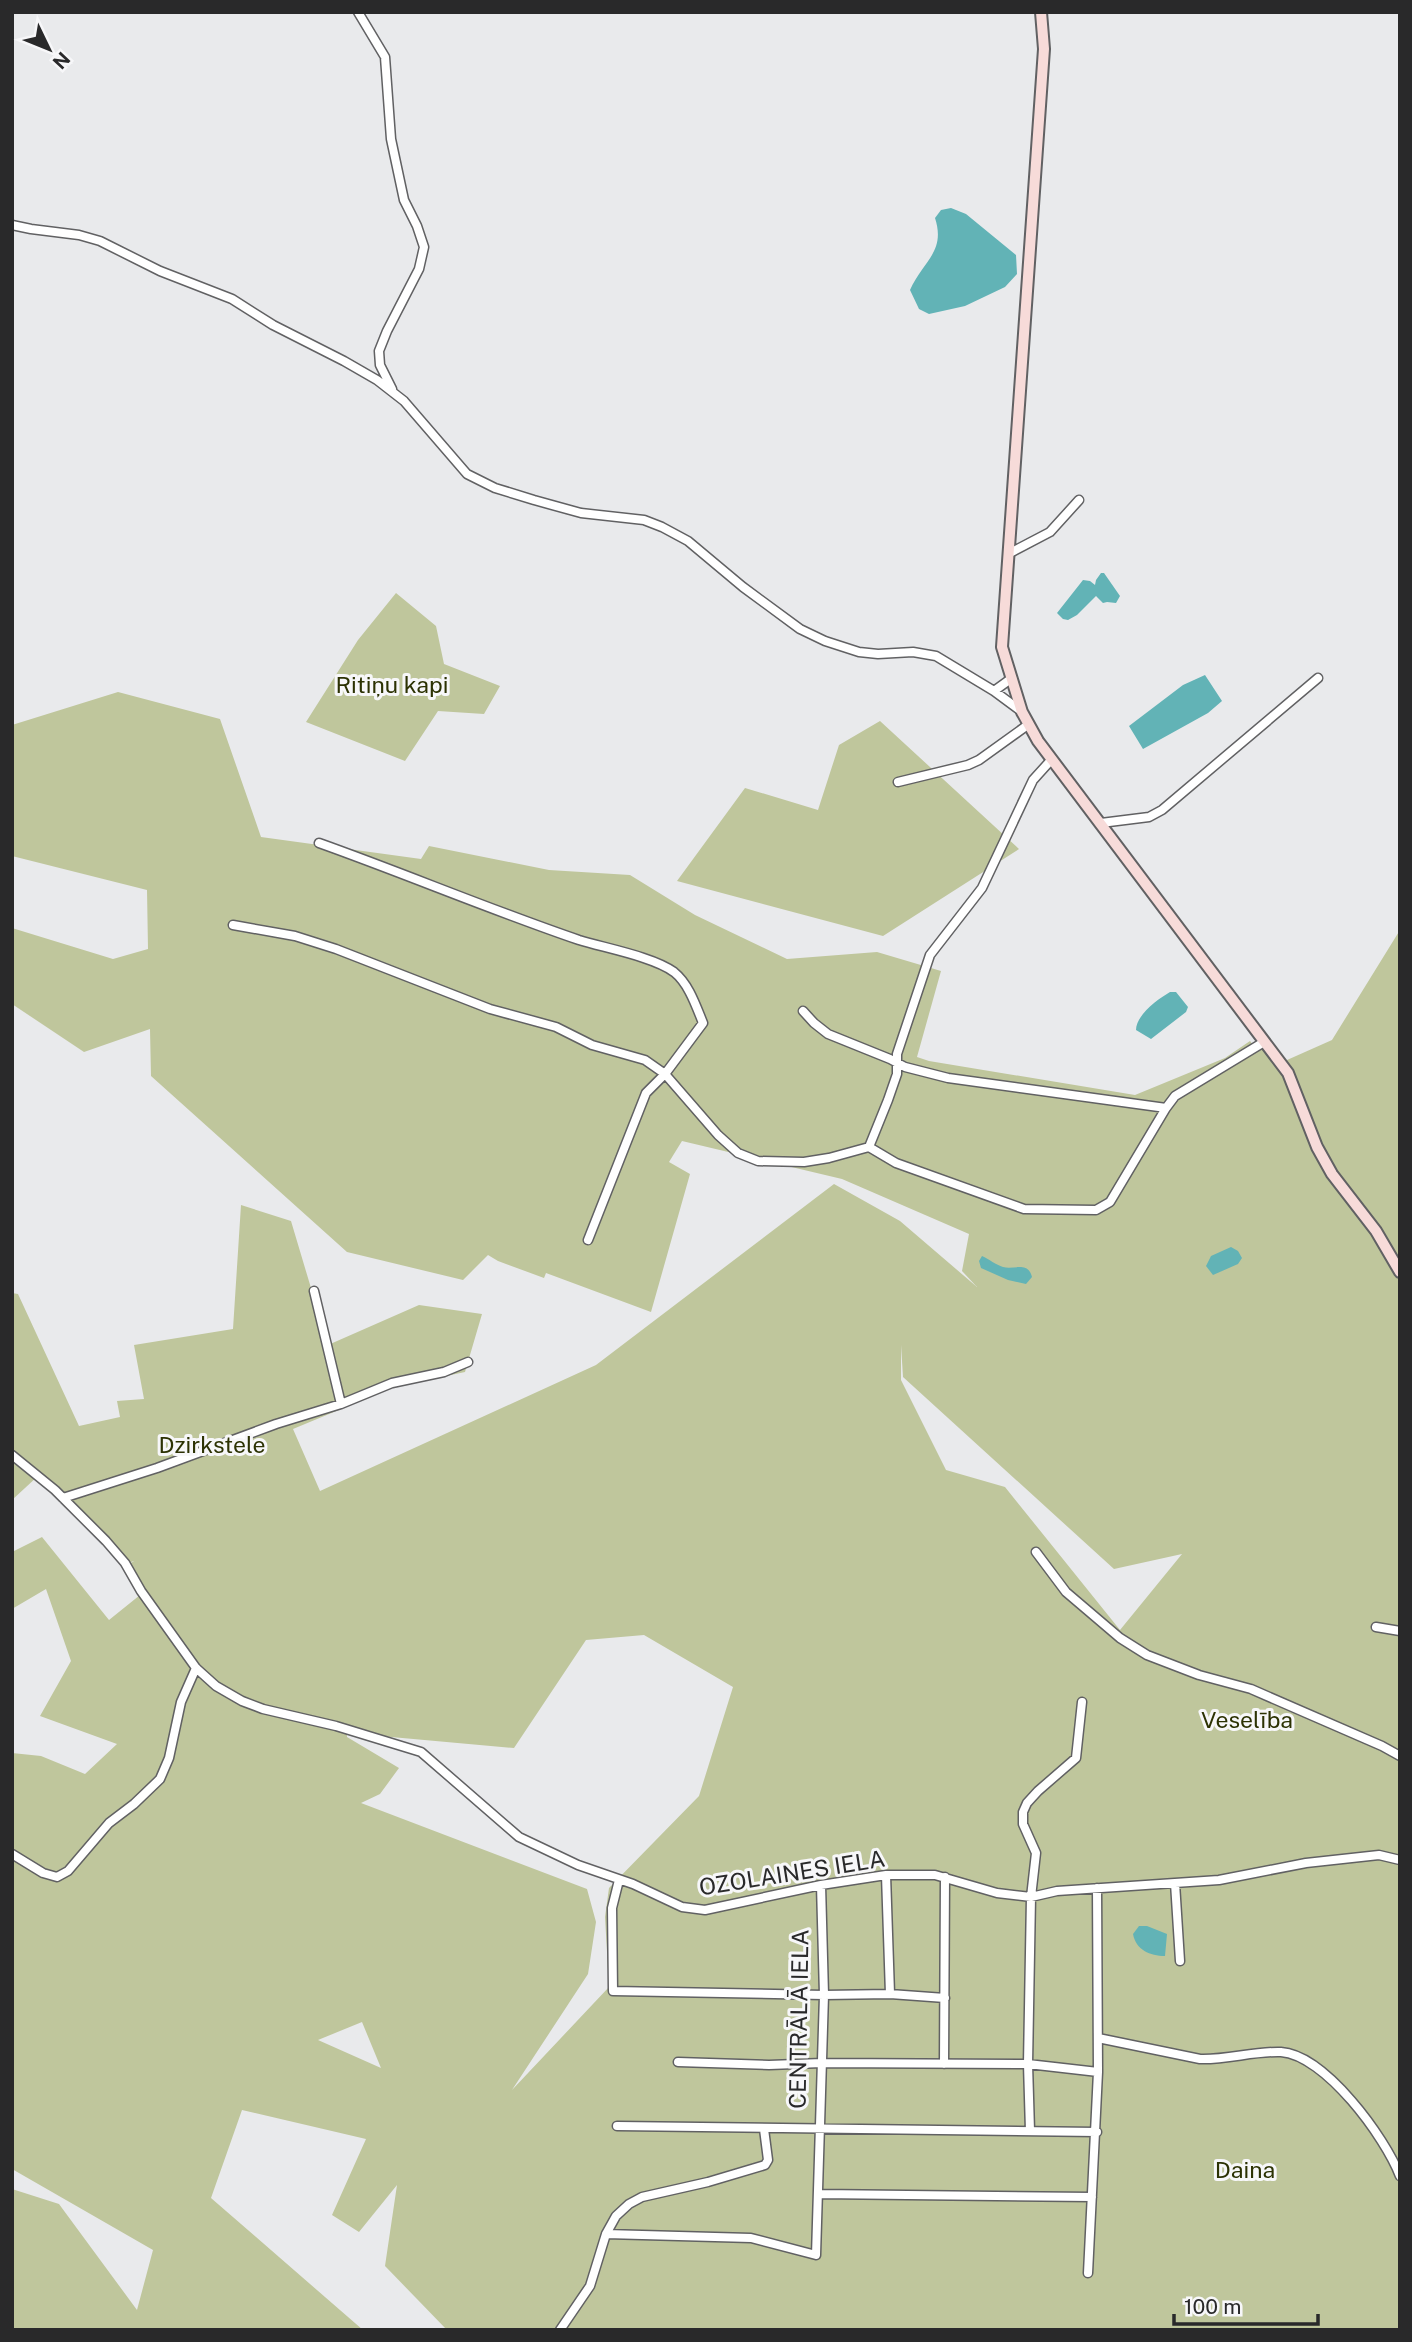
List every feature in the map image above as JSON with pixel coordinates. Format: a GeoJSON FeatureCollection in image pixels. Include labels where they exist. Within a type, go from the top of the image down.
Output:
{"type":"FeatureCollection","features":[{"type":"Feature","properties":{"kind":"street"},"geometry":{"type":"LineString","coordinates":[[358,12],[385,57],[391,139],[404,200],[424,247],[419,270],[379,351],[380,365],[394,394]]}},
{"type":"Feature","properties":{"kind":"street"},"geometry":{"type":"LineString","coordinates":[[1041,12],[1044,49],[1003,647],[1022,712],[1029,724],[1052,759],[1288,1073],[1317,1147],[1327,1165],[1352,1203],[1376,1231],[1400,1272]]}},
{"type":"Feature","properties":{"kind":"street"},"geometry":{"type":"LineString","coordinates":[[12,225],[79,235],[100,241],[160,271],[232,299],[273,325],[344,361],[404,401],[467,474],[495,488],[581,513],[644,520],[688,541],[743,587],[800,629],[825,641],[859,652],[914,652],[936,656],[994,691],[1022,712]]}},
{"type":"Feature","properties":{"kind":"street"},"geometry":{"type":"LineString","coordinates":[[1010,553],[1050,532],[1079,500]]}},
{"type":"Feature","properties":{"kind":"street"},"geometry":{"type":"LineString","coordinates":[[994,691],[1012,678]]}},
{"type":"Feature","properties":{"kind":"street"},"geometry":{"type":"LineString","coordinates":[[1101,823],[1149,817],[1162,810],[1318,678]]}},
{"type":"Feature","properties":{"kind":"street"},"geometry":{"type":"LineString","coordinates":[[898,782],[968,765],[1029,724]]}},
{"type":"Feature","properties":{"kind":"street"},"geometry":{"type":"LineString","coordinates":[[869,1147],[897,1074],[897,1054],[930,955],[982,888],[1033,780],[1052,759]]}},
{"type":"Feature","properties":{"kind":"street"},"geometry":{"type":"LineString","coordinates":[[319,843],[508,915],[664,966],[677,974],[690,993],[703,1023],[665,1074],[646,1093],[588,1240]]}},
{"type":"Feature","properties":{"kind":"street"},"geometry":{"type":"LineString","coordinates":[[233,925],[295,936],[336,949],[491,1009],[555,1027],[592,1045],[645,1060],[665,1074],[718,1135],[738,1153],[758,1161],[804,1162],[869,1147],[896,1163],[1024,1209],[1096,1210],[1110,1202],[1175,1096],[1264,1042]]}},
{"type":"Feature","properties":{"kind":"street"},"geometry":{"type":"LineString","coordinates":[[803,1011],[828,1034],[905,1068],[948,1077],[1166,1108]]}},
{"type":"Feature","properties":{"kind":"street"},"geometry":{"type":"LineString","coordinates":[[314,1291],[341,1404]]}},
{"type":"Feature","properties":{"kind":"street"},"geometry":{"type":"LineString","coordinates":[[63,1498],[341,1404],[392,1383],[444,1372],[468,1362]]}},
{"type":"Feature","properties":{"kind":"street","name":"OZOLAINES IELA"},"geometry":{"type":"LineString","coordinates":[[12,1455],[63,1498],[125,1563],[141,1591],[196,1668],[229,1693],[262,1709],[349,1730],[421,1752],[519,1837],[578,1865],[634,1884],[682,1907],[705,1910],[821,1885],[886,1875],[945,1877],[997,1893],[1031,1897],[1057,1891],[1219,1880],[1306,1863],[1379,1855],[1400,1860]]}},
{"type":"Feature","properties":{"kind":"street"},"geometry":{"type":"LineString","coordinates":[[1035,1552],[1066,1592],[1120,1638],[1147,1655],[1199,1675],[1251,1689],[1400,1756]]}},
{"type":"Feature","properties":{"kind":"street"},"geometry":{"type":"LineString","coordinates":[[1376,1628],[1400,1631]]}},
{"type":"Feature","properties":{"kind":"street"},"geometry":{"type":"LineString","coordinates":[[12,1854],[43,1873],[57,1877],[68,1871],[109,1824],[160,1779],[169,1758],[181,1702],[196,1668]]}},
{"type":"Feature","properties":{"kind":"street"},"geometry":{"type":"LineString","coordinates":[[1030,2131],[1028,2064],[1031,1897],[1036,1853],[1023,1824],[1023,1812],[1038,1791],[1076,1758],[1082,1702]]}},
{"type":"Feature","properties":{"kind":"street"},"geometry":{"type":"LineString","coordinates":[[886,1875],[890,1994]]}},
{"type":"Feature","properties":{"kind":"street"},"geometry":{"type":"LineString","coordinates":[[944,2064],[945,1877]]}},
{"type":"Feature","properties":{"kind":"street"},"geometry":{"type":"LineString","coordinates":[[619,1880],[612,1908],[613,1991],[890,1994],[946,1998]]}},
{"type":"Feature","properties":{"kind":"street"},"geometry":{"type":"LineString","coordinates":[[1175,1883],[1180,1961]]}},
{"type":"Feature","properties":{"kind":"street","name":"CENTRĀLĀ IELA"},"geometry":{"type":"LineString","coordinates":[[606,2234],[751,2238],[816,2255],[824,1995],[821,1885]]}},
{"type":"Feature","properties":{"kind":"street"},"geometry":{"type":"LineString","coordinates":[[1088,2273],[1097,2132],[1097,1888]]}},
{"type":"Feature","properties":{"kind":"street"},"geometry":{"type":"LineString","coordinates":[[1098,2038],[1200,2059],[1217,2060],[1280,2052],[1299,2056],[1334,2082],[1357,2109],[1396,2165],[1400,2176]]}},
{"type":"Feature","properties":{"kind":"street"},"geometry":{"type":"LineString","coordinates":[[678,2062],[769,2065],[1028,2064],[1098,2072]]}},
{"type":"Feature","properties":{"kind":"street"},"geometry":{"type":"LineString","coordinates":[[617,2126],[1097,2132]]}},
{"type":"Feature","properties":{"kind":"street"},"geometry":{"type":"LineString","coordinates":[[560,2330],[590,2286],[606,2234],[616,2216],[628,2204],[642,2197],[708,2182],[765,2165],[768,2160],[764,2129]]}},
{"type":"Feature","properties":{"kind":"street"},"geometry":{"type":"LineString","coordinates":[[819,2194],[1092,2197]]}},
{"type":"Feature","properties":{"kind":"green space","name":"Ritiņu kapi"},"geometry":{"type":"Polygon","coordinates":[[[396,593],[436,626],[444,664],[500,686],[484,714],[438,711],[405,761],[306,722],[358,640],[396,593]]]}},
{"type":"Feature","properties":{"kind":"green space"},"geometry":{"type":"Polygon","coordinates":[[[118,692],[220,719],[261,837],[421,859],[429,846],[549,870],[630,875],[695,915],[787,959],[877,952],[941,971],[917,1057],[1135,1095],[1225,1058],[1250,1041],[1254,1046],[1264,1042],[1278,1064],[1332,1040],[1400,930],[1400,2330],[447,2330],[385,2266],[397,2185],[359,2232],[332,2215],[366,2139],[242,2110],[211,2198],[363,2330],[12,2330],[12,2189],[59,2204],[137,2310],[153,2250],[12,2169],[12,1753],[41,1756],[85,1774],[117,1744],[40,1716],[71,1661],[46,1589],[12,1609],[12,1552],[42,1537],[109,1620],[145,1591],[129,1564],[134,1561],[125,1564],[38,1476],[12,1500],[12,1293],[18,1294],[79,1426],[120,1417],[117,1401],[144,1399],[134,1345],[233,1329],[241,1205],[291,1221],[328,1345],[419,1305],[482,1314],[465,1372],[394,1387],[293,1429],[320,1491],[596,1365],[834,1184],[900,1221],[977,1287],[962,1271],[969,1234],[842,1179],[682,1141],[669,1162],[690,1174],[651,1312],[546,1273],[544,1278],[488,1255],[463,1280],[347,1252],[151,1076],[150,1029],[84,1052],[12,1004],[12,928],[113,959],[148,949],[147,890],[12,856],[12,725],[118,692]],[[901,1345],[901,1380],[946,1470],[1005,1487],[1120,1630],[1182,1554],[1114,1569],[903,1377],[901,1345]],[[644,1635],[586,1640],[514,1748],[347,1733],[347,1737],[399,1768],[380,1794],[361,1803],[587,1889],[596,1922],[588,1974],[512,2090],[609,1987],[605,1917],[609,1888],[699,1796],[733,1687],[644,1635]],[[362,2022],[318,2040],[381,2068],[362,2022]]]}},
{"type":"Feature","properties":{"kind":"green space"},"geometry":{"type":"Polygon","coordinates":[[[880,721],[1019,849],[883,936],[677,881],[745,788],[818,810],[839,745],[880,721]]]}},
{"type":"Feature","properties":{"kind":"water"},"geometry":{"type":"Polygon","coordinates":[[[951,208],[966,214],[1016,255],[1017,274],[1005,287],[965,306],[929,314],[919,309],[910,290],[932,256],[938,240],[935,218],[941,210],[951,208]]]}},
{"type":"Feature","properties":{"kind":"water"},"geometry":{"type":"Polygon","coordinates":[[[1101,573],[1104,573],[1120,596],[1116,603],[1103,603],[1096,596],[1077,615],[1068,620],[1063,619],[1057,613],[1083,580],[1095,585],[1101,573]]]}},
{"type":"Feature","properties":{"kind":"water"},"geometry":{"type":"Polygon","coordinates":[[[1205,675],[1222,701],[1208,713],[1143,749],[1129,726],[1183,685],[1205,675]]]}},
{"type":"Feature","properties":{"kind":"water"},"geometry":{"type":"Polygon","coordinates":[[[1170,992],[1176,992],[1188,1007],[1186,1012],[1151,1039],[1136,1030],[1144,1013],[1170,992]]]}},
{"type":"Feature","properties":{"kind":"water"},"geometry":{"type":"Polygon","coordinates":[[[1231,1247],[1238,1251],[1242,1258],[1238,1264],[1213,1275],[1206,1266],[1211,1256],[1231,1247]]]}},
{"type":"Feature","properties":{"kind":"water"},"geometry":{"type":"Polygon","coordinates":[[[982,1256],[1003,1267],[1027,1269],[1032,1277],[1026,1284],[1008,1280],[981,1268],[979,1261],[982,1256]]]}},
{"type":"Feature","properties":{"kind":"water"},"geometry":{"type":"Polygon","coordinates":[[[1139,1926],[1147,1926],[1167,1934],[1165,1956],[1154,1955],[1140,1948],[1133,1934],[1139,1926]]]}},
{"type":"Feature","properties":{"kind":"park label","name":"Dzirkstele"},"geometry":{"type":"Point","coordinates":[212,1445]}},
{"type":"Feature","properties":{"kind":"park label","name":"Veselība"},"geometry":{"type":"Point","coordinates":[1247,1720]}},
{"type":"Feature","properties":{"kind":"park label","name":"Daina"},"geometry":{"type":"Point","coordinates":[1245,2170]}}]}
